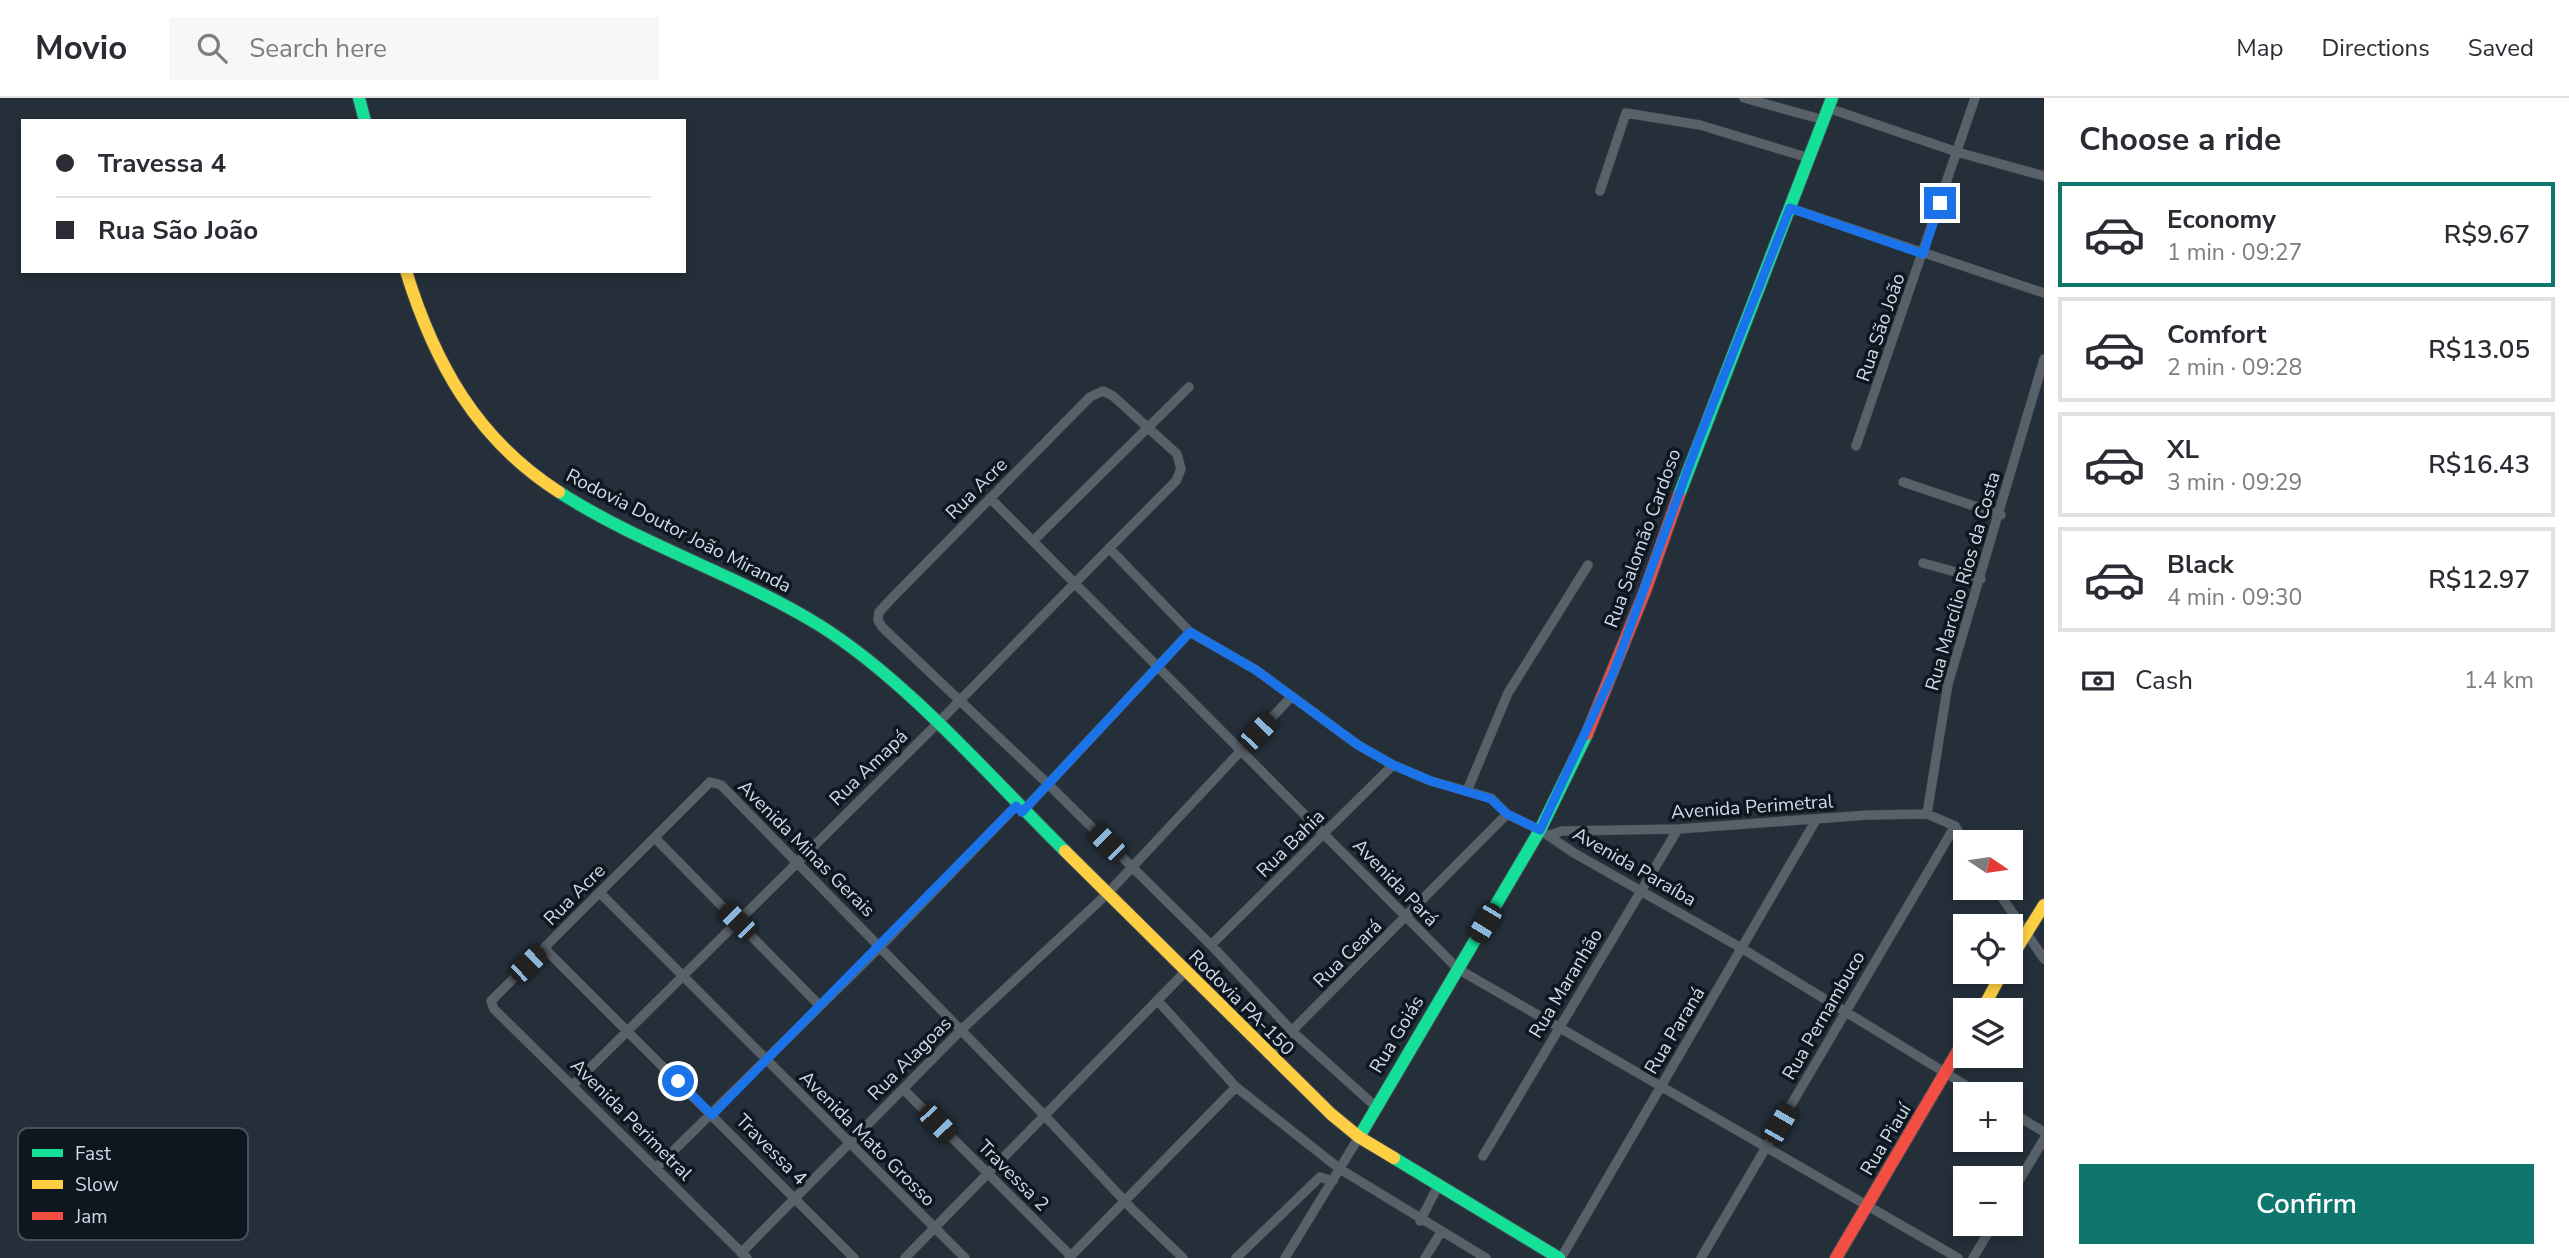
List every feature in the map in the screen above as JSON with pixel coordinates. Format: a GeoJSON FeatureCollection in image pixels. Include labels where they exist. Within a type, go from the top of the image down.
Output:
{"type":"FeatureCollection","features":[{"type":"Feature","properties":{"kind":"main road"},"geometry":{"type":"LineString","coordinates":[[359,98],[364,119]]}},
{"type":"Feature","properties":{"kind":"main road","name":"Rua Salomão Cardoso"},"geometry":{"type":"LineString","coordinates":[[1545,833],[1614,671],[1698,442],[1828,109]]}},
{"type":"Feature","properties":{"kind":"main road","name":"Rodovia Doutor João Miranda"},"geometry":{"type":"LineString","coordinates":[[407,273],[430,343],[452,385],[476,420],[533,473],[583,506],[833,634],[860,653],[936,725]]}},
{"type":"Feature","properties":{"kind":"main road","name":"Rodovia PA-150"},"geometry":{"type":"LineString","coordinates":[[936,725],[1306,1093],[1359,1137],[1560,1258]]}},
{"type":"Feature","properties":{"kind":"main road","name":"Rua Goiás"},"geometry":{"type":"LineString","coordinates":[[1359,1137],[1458,969],[1545,833]]}},
{"type":"Feature","properties":{"kind":"main road"},"geometry":{"type":"LineString","coordinates":[[2023,937],[2044,905]]}},
{"type":"Feature","properties":{"kind":"main road","name":"Rua Piauí"},"geometry":{"type":"LineString","coordinates":[[1836,1258],[1953,1060]]}},
{"type":"Feature","properties":{"kind":"street"},"geometry":{"type":"LineString","coordinates":[[1744,98],[1828,109],[1957,152],[2044,176]]}},
{"type":"Feature","properties":{"kind":"street","name":"Rua São João"},"geometry":{"type":"LineString","coordinates":[[1856,446],[1975,98]]}},
{"type":"Feature","properties":{"kind":"street"},"geometry":{"type":"LineString","coordinates":[[1600,191],[1626,113],[1700,125],[1809,158]]}},
{"type":"Feature","properties":{"kind":"street"},"geometry":{"type":"LineString","coordinates":[[1790,208],[2044,293]]}},
{"type":"Feature","properties":{"kind":"street","name":"Rua Marcílio Rios da Costa"},"geometry":{"type":"LineString","coordinates":[[1927,814],[1948,684],[2044,359]]}},
{"type":"Feature","properties":{"kind":"street"},"geometry":{"type":"LineString","coordinates":[[1033,541],[1189,387]]}},
{"type":"Feature","properties":{"kind":"street","name":"Rua Acre"},"geometry":{"type":"LineString","coordinates":[[959,702],[878,620],[879,612],[1090,397],[1099,392],[1108,393],[1148,426]]}},
{"type":"Feature","properties":{"kind":"street","name":"Rua Amapá"},"geometry":{"type":"LineString","coordinates":[[573,1085],[959,702],[1176,481],[1181,469],[1177,454],[1148,426]]}},
{"type":"Feature","properties":{"kind":"street"},"geometry":{"type":"LineString","coordinates":[[1903,482],[2000,514]]}},
{"type":"Feature","properties":{"kind":"street","name":"Avenida Pará"},"geometry":{"type":"LineString","coordinates":[[990,498],[1458,969],[1958,1258]]}},
{"type":"Feature","properties":{"kind":"street","name":"Avenida Paraíba"},"geometry":{"type":"LineString","coordinates":[[1109,548],[1190,632],[1256,670],[1358,745],[1393,765],[1497,802],[1507,814],[1545,833],[1574,853],[1743,949],[1961,1082]]}},
{"type":"Feature","properties":{"kind":"street"},"geometry":{"type":"LineString","coordinates":[[1923,563],[1981,579]]}},
{"type":"Feature","properties":{"kind":"street"},"geometry":{"type":"LineString","coordinates":[[1466,790],[1508,693],[1588,565]]}},
{"type":"Feature","properties":{"kind":"street"},"geometry":{"type":"LineString","coordinates":[[656,1168],[1019,809],[1048,784],[1190,632]]}},
{"type":"Feature","properties":{"kind":"street"},"geometry":{"type":"LineString","coordinates":[[1130,867],[1292,696]]}},
{"type":"Feature","properties":{"kind":"street"},"geometry":{"type":"LineString","coordinates":[[959,702],[1048,784],[1211,945],[1293,1032],[1375,1106]]}},
{"type":"Feature","properties":{"kind":"street","name":"Rua Bahia"},"geometry":{"type":"LineString","coordinates":[[1211,945],[1393,765]]}},
{"type":"Feature","properties":{"kind":"street","name":"Rua Acre"},"geometry":{"type":"LineString","coordinates":[[492,1005],[493,998],[705,786],[715,782]]}},
{"type":"Feature","properties":{"kind":"street","name":"Avenida Minas Gerais"},"geometry":{"type":"LineString","coordinates":[[715,782],[961,1030]]}},
{"type":"Feature","properties":{"kind":"street","name":"Rua Ceará"},"geometry":{"type":"LineString","coordinates":[[1268,1055],[1406,919],[1507,814]]}},
{"type":"Feature","properties":{"kind":"street","name":"Avenida Perimetral"},"geometry":{"type":"LineString","coordinates":[[1545,833],[1678,829],[1868,815],[1927,814],[1955,826]]}},
{"type":"Feature","properties":{"kind":"street","name":"Rua Paraná"},"geometry":{"type":"LineString","coordinates":[[1560,1258],[1816,820]]}},
{"type":"Feature","properties":{"kind":"street"},"geometry":{"type":"LineString","coordinates":[[1955,826],[1958,830]]}},
{"type":"Feature","properties":{"kind":"street","name":"Rua Pernambuco"},"geometry":{"type":"LineString","coordinates":[[1701,1258],[1955,826]]}},
{"type":"Feature","properties":{"kind":"street","name":"Rua Maranhão"},"geometry":{"type":"LineString","coordinates":[[1483,1156],[1678,829]]}},
{"type":"Feature","properties":{"kind":"street"},"geometry":{"type":"LineString","coordinates":[[655,838],[820,1006]]}},
{"type":"Feature","properties":{"kind":"street","name":"Rua Alagoas"},"geometry":{"type":"LineString","coordinates":[[744,1255],[848,1144],[961,1030],[1107,894],[1130,867]]}},
{"type":"Feature","properties":{"kind":"street","name":"Avenida Mato Grosso"},"geometry":{"type":"LineString","coordinates":[[600,893],[848,1144],[965,1258]]}},
{"type":"Feature","properties":{"kind":"street"},"geometry":{"type":"LineString","coordinates":[[2004,900],[2044,959]]}},
{"type":"Feature","properties":{"kind":"street","name":"Travessa 4"},"geometry":{"type":"LineString","coordinates":[[544,948],[854,1258]]}},
{"type":"Feature","properties":{"kind":"street"},"geometry":{"type":"LineString","coordinates":[[905,1258],[1046,1117],[1185,972]]}},
{"type":"Feature","properties":{"kind":"street"},"geometry":{"type":"LineString","coordinates":[[1158,1001],[1236,1087],[1340,1169],[1420,1221],[1486,1258]]}},
{"type":"Feature","properties":{"kind":"street","name":"Avenida Perimetral"},"geometry":{"type":"LineString","coordinates":[[492,1005],[744,1255]]}},
{"type":"Feature","properties":{"kind":"street"},"geometry":{"type":"LineString","coordinates":[[961,1030],[1183,1258]]}},
{"type":"Feature","properties":{"kind":"street"},"geometry":{"type":"LineString","coordinates":[[1070,1257],[1236,1087]]}},
{"type":"Feature","properties":{"kind":"street","name":"Travessa 2"},"geometry":{"type":"LineString","coordinates":[[903,1089],[1070,1257]]}},
{"type":"Feature","properties":{"kind":"street"},"geometry":{"type":"LineString","coordinates":[[2023,1119],[2044,1132]]}},
{"type":"Feature","properties":{"kind":"street","name":"Rua Goiás"},"geometry":{"type":"LineString","coordinates":[[1285,1258],[1359,1137]]}},
{"type":"Feature","properties":{"kind":"street"},"geometry":{"type":"LineString","coordinates":[[2023,1175],[2044,1139]]}},
{"type":"Feature","properties":{"kind":"street"},"geometry":{"type":"LineString","coordinates":[[1236,1258],[1320,1177],[1333,1181]]}},
{"type":"Feature","properties":{"kind":"street"},"geometry":{"type":"LineString","coordinates":[[1420,1221],[1438,1186]]}},
{"type":"Feature","properties":{"kind":"street"},"geometry":{"type":"LineString","coordinates":[[1425,1258],[1441,1232]]}},
{"type":"Feature","properties":{"kind":"street"},"geometry":{"type":"LineString","coordinates":[[1973,1258],[1986,1236]]}},
{"type":"Feature","properties":{"kind":"traffic: fast"},"geometry":{"type":"LineString","coordinates":[[359,98],[364,119]]}},
{"type":"Feature","properties":{"kind":"traffic: fast"},"geometry":{"type":"LineString","coordinates":[[1679,495],[1832,98]]}},
{"type":"Feature","properties":{"kind":"traffic: fast"},"geometry":{"type":"LineString","coordinates":[[559,492],[623,528],[787,607],[852,648],[916,701],[1065,851]]}},
{"type":"Feature","properties":{"kind":"traffic: fast"},"geometry":{"type":"LineString","coordinates":[[1359,1137],[1540,830],[1587,734]]}},
{"type":"Feature","properties":{"kind":"traffic: fast"},"geometry":{"type":"LineString","coordinates":[[1394,1158],[1559,1258]]}},
{"type":"Feature","properties":{"kind":"traffic: slow"},"geometry":{"type":"LineString","coordinates":[[407,273],[430,336],[462,396],[481,423],[504,448],[559,492]]}},
{"type":"Feature","properties":{"kind":"traffic: slow"},"geometry":{"type":"LineString","coordinates":[[1065,851],[1331,1114],[1359,1137],[1394,1158]]}},
{"type":"Feature","properties":{"kind":"traffic: slow"},"geometry":{"type":"LineString","coordinates":[[2023,939],[2044,905]]}},
{"type":"Feature","properties":{"kind":"traffic: slow"},"geometry":{"type":"LineString","coordinates":[[1988,998],[1996,984]]}},
{"type":"Feature","properties":{"kind":"traffic: jam"},"geometry":{"type":"LineString","coordinates":[[1587,734],[1645,591],[1679,495]]}},
{"type":"Feature","properties":{"kind":"traffic: jam"},"geometry":{"type":"LineString","coordinates":[[1836,1258],[1953,1059]]}},
{"type":"Feature","properties":{"kind":"route"},"geometry":{"type":"LineString","coordinates":[[678,1081],[712,1115],[1016,806],[1022,812],[1190,632],[1269,678],[1358,745],[1393,765],[1431,781],[1491,799],[1507,814],[1540,830],[1594,719],[1614,671],[1698,442],[1790,208],[1923,254],[1940,203]]}}]}
